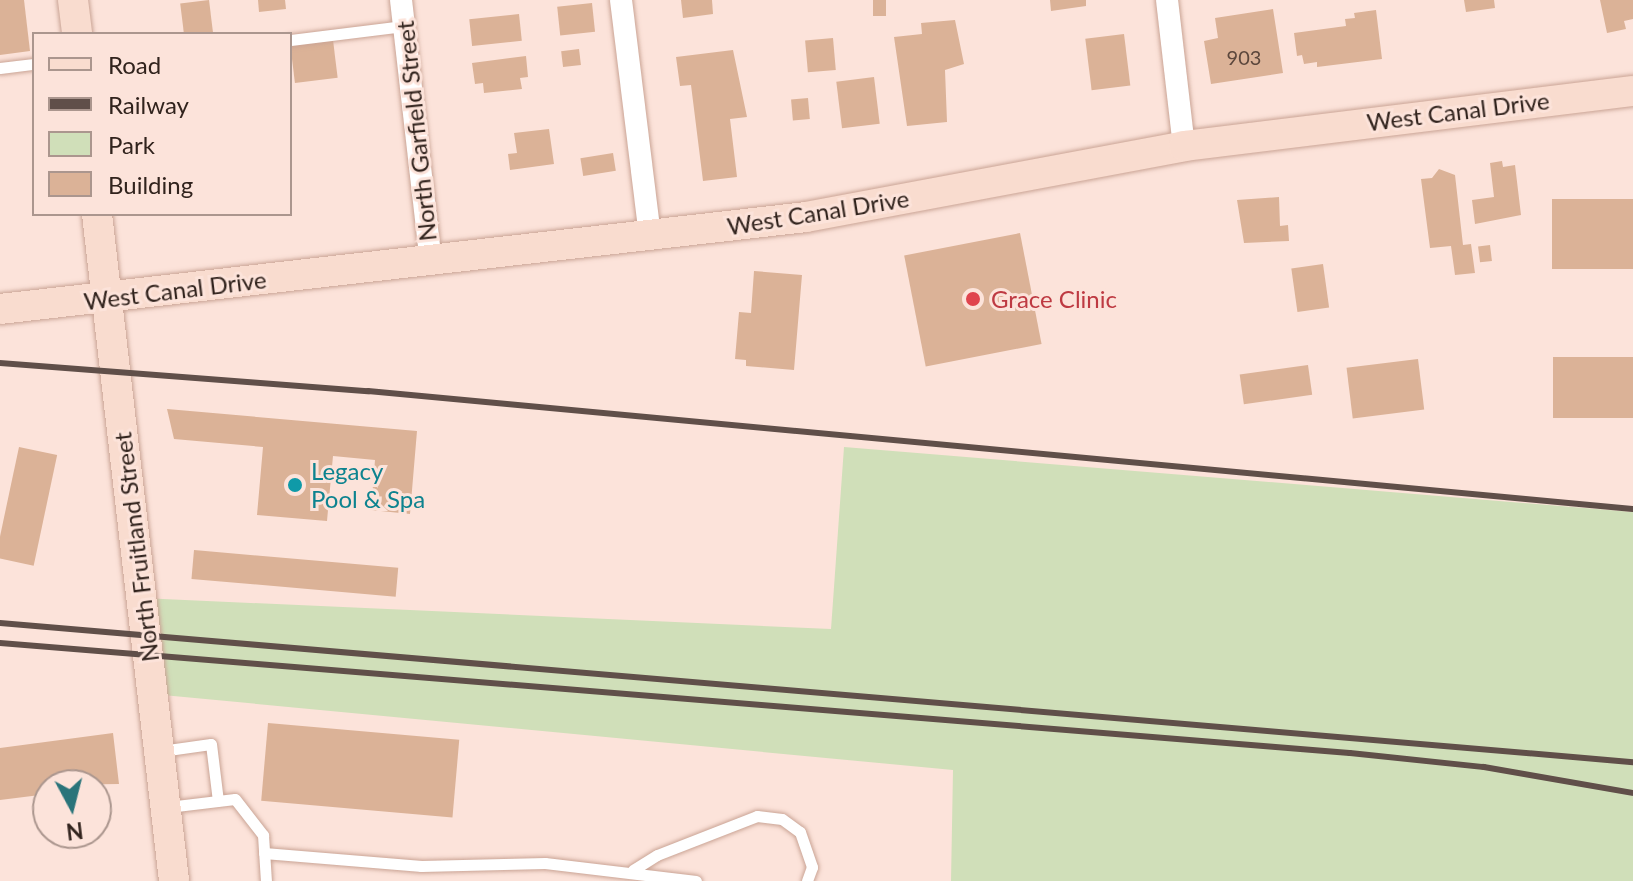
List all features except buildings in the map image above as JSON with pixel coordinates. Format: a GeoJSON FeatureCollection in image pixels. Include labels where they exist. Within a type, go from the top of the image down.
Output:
{"type":"FeatureCollection","features":[{"type":"Feature","properties":{"kind":"street"},"geometry":{"type":"LineString","coordinates":[[73,0],[77,32]]}},
{"type":"Feature","properties":{"kind":"street","name":"North Garfield Street"},"geometry":{"type":"LineString","coordinates":[[401,0],[431,262]]}},
{"type":"Feature","properties":{"kind":"street"},"geometry":{"type":"LineString","coordinates":[[621,0],[650,236]]}},
{"type":"Feature","properties":{"kind":"street"},"geometry":{"type":"LineString","coordinates":[[1167,0],[1184,146]]}},
{"type":"Feature","properties":{"kind":"street","name":"West Canal Drive"},"geometry":{"type":"LineString","coordinates":[[0,309],[650,236],[858,208],[1184,146],[1633,91]]}},
{"type":"Feature","properties":{"kind":"street","name":"North Fruitland Street"},"geometry":{"type":"LineString","coordinates":[[97,216],[174,881]]}},
{"type":"Feature","properties":{"kind":"lane"},"geometry":{"type":"LineString","coordinates":[[292,40],[404,26]]}},
{"type":"Feature","properties":{"kind":"lane"},"geometry":{"type":"LineString","coordinates":[[0,68],[32,64]]}},
{"type":"Feature","properties":{"kind":"lane"},"geometry":{"type":"LineString","coordinates":[[159,751],[211,744],[218,801]]}},
{"type":"Feature","properties":{"kind":"lane"},"geometry":{"type":"LineString","coordinates":[[165,807],[235,799],[263,835],[266,881]]}},
{"type":"Feature","properties":{"kind":"lane"},"geometry":{"type":"LineString","coordinates":[[633,870],[657,855],[757,816],[782,819],[800,832],[812,867],[807,881]]}},
{"type":"Feature","properties":{"kind":"lane"},"geometry":{"type":"LineString","coordinates":[[264,853],[421,866],[545,863],[633,870],[696,881]]}},
{"type":"Feature","properties":{"kind":"green space"},"geometry":{"type":"Polygon","coordinates":[[[844,447],[1633,512],[1633,881],[951,881],[953,770],[152,694],[141,598],[831,629],[844,447]]]}},
{"type":"Feature","properties":{"kind":"railway"},"geometry":{"type":"LineString","coordinates":[[0,363],[368,391],[1633,509]]}},
{"type":"Feature","properties":{"kind":"railway"},"geometry":{"type":"LineString","coordinates":[[0,623],[1633,762]]}},
{"type":"Feature","properties":{"kind":"railway"},"geometry":{"type":"LineString","coordinates":[[0,643],[1350,753],[1484,767],[1633,793]]}},
{"type":"Feature","properties":{"kind":"place","name":"Grace Clinic"},"geometry":{"type":"Point","coordinates":[973,299]}},
{"type":"Feature","properties":{"kind":"place","name":"Legacy Pool & Spa"},"geometry":{"type":"Point","coordinates":[295,485]}}]}
